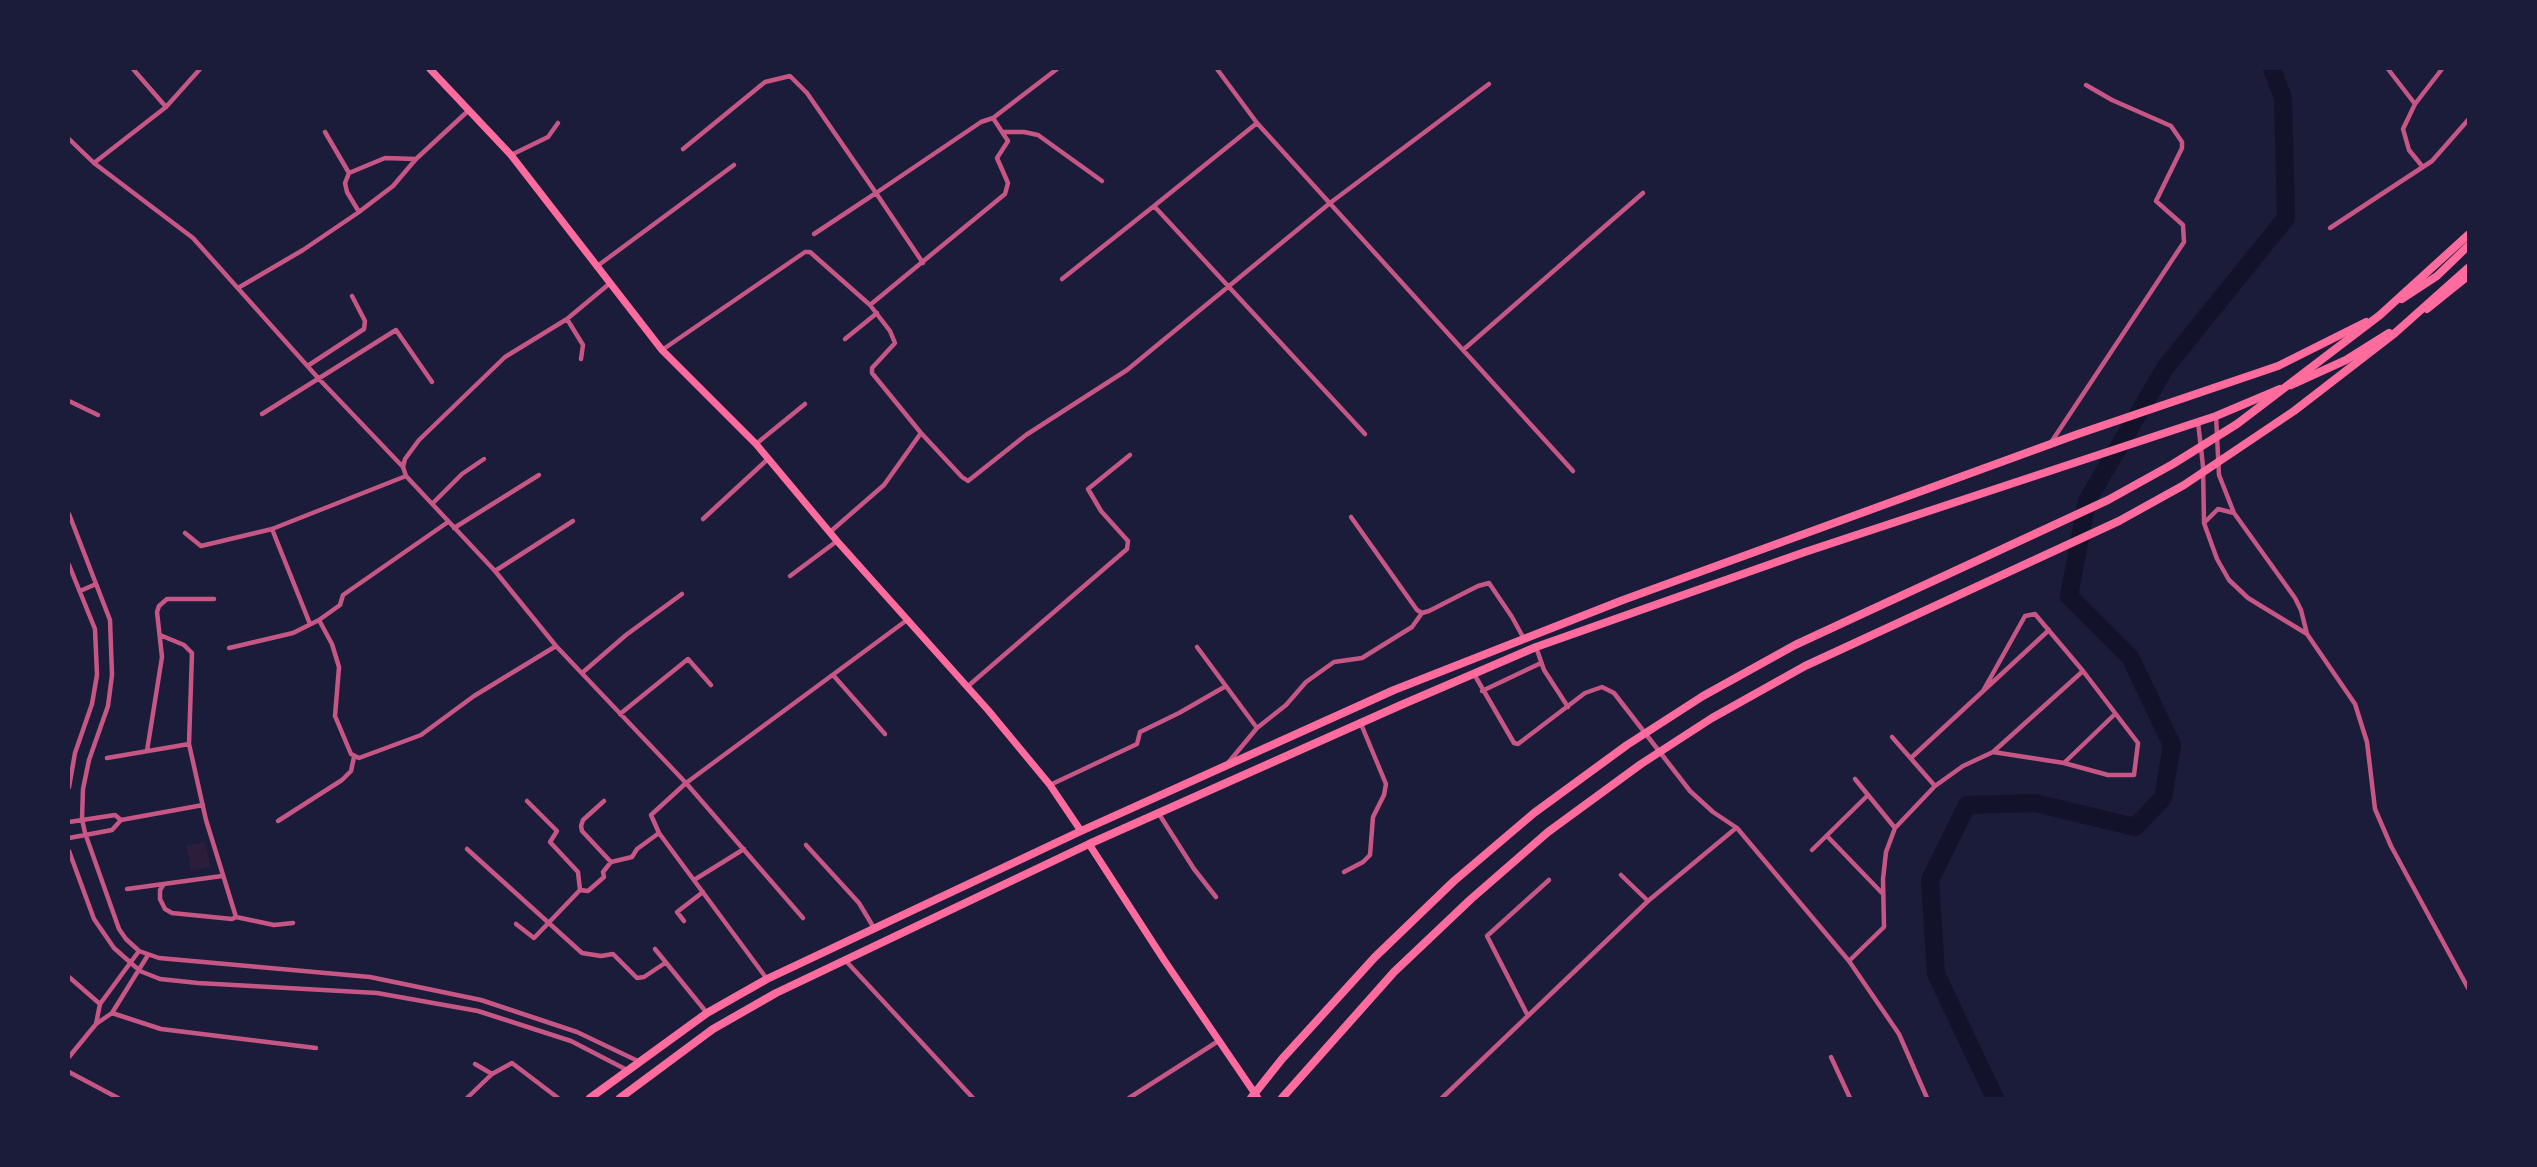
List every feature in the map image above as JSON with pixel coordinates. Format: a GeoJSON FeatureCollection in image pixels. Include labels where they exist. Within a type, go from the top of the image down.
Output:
{"type":"FeatureCollection","features":[{"type":"Feature","properties":{"kind":"highway"},"geometry":{"type":"LineString","coordinates":[[1251,1098],[1282,1059],[1375,957],[1454,881],[1534,813],[1627,745],[1703,696],[1795,645],[2108,500],[2182,459],[2237,424],[2380,315],[2468,235]]}},
{"type":"Feature","properties":{"kind":"highway"},"geometry":{"type":"LineString","coordinates":[[590,1098],[706,1013],[768,979],[1081,831],[1394,690],[1523,637],[2049,444],[2278,366],[2311,352],[2371,319],[2436,276],[2468,246]]}},
{"type":"Feature","properties":{"kind":"highway"},"geometry":{"type":"LineString","coordinates":[[1282,1098],[1394,972],[1471,899],[1548,832],[1641,764],[1712,718],[1805,666],[2119,521],[2184,485],[2250,443],[2304,404],[2395,333],[2468,267]]}},
{"type":"Feature","properties":{"kind":"highway"},"geometry":{"type":"LineString","coordinates":[[620,1098],[713,1029],[748,1007],[1089,843],[1536,647],[1805,552],[2216,416],[2346,360],[2421,314],[2468,276]]}},
{"type":"Feature","properties":{"kind":"highway"},"geometry":{"type":"LineString","coordinates":[[1394,690],[1401,705]]}},
{"type":"Feature","properties":{"kind":"main road"},"geometry":{"type":"LineString","coordinates":[[430,69],[511,155],[662,350],[769,458],[837,541],[967,687],[1050,785],[1081,831]]}},
{"type":"Feature","properties":{"kind":"main road"},"geometry":{"type":"LineString","coordinates":[[1089,843],[1164,960],[1258,1098]]}},
{"type":"Feature","properties":{"kind":"street"},"geometry":{"type":"LineString","coordinates":[[133,69],[166,107]]}},
{"type":"Feature","properties":{"kind":"street"},"geometry":{"type":"LineString","coordinates":[[94,163],[166,107],[200,69]]}},
{"type":"Feature","properties":{"kind":"street"},"geometry":{"type":"LineString","coordinates":[[814,234],[981,122],[993,118],[1057,69]]}},
{"type":"Feature","properties":{"kind":"street"},"geometry":{"type":"LineString","coordinates":[[1217,69],[1257,123],[1573,471]]}},
{"type":"Feature","properties":{"kind":"street"},"geometry":{"type":"LineString","coordinates":[[2388,69],[2415,104]]}},
{"type":"Feature","properties":{"kind":"street"},"geometry":{"type":"LineString","coordinates":[[2422,166],[2409,150],[2403,129],[2415,104],[2442,69]]}},
{"type":"Feature","properties":{"kind":"street"},"geometry":{"type":"LineString","coordinates":[[684,149],[765,82],[790,75],[807,93],[923,263]]}},
{"type":"Feature","properties":{"kind":"street"},"geometry":{"type":"LineString","coordinates":[[662,350],[808,252],[877,313],[895,342],[871,372],[921,433],[968,481],[1026,435],[1127,369],[1330,203],[1490,84]]}},
{"type":"Feature","properties":{"kind":"street"},"geometry":{"type":"LineString","coordinates":[[2049,444],[2184,242],[2183,225],[2156,201],[2182,148],[2182,142],[2171,126],[2086,85]]}},
{"type":"Feature","properties":{"kind":"street"},"geometry":{"type":"LineString","coordinates":[[238,288],[303,250],[393,186],[416,159],[469,110]]}},
{"type":"Feature","properties":{"kind":"street"},"geometry":{"type":"LineString","coordinates":[[870,305],[1005,194],[1008,183],[997,158],[1008,141],[993,118]]}},
{"type":"Feature","properties":{"kind":"street"},"geometry":{"type":"LineString","coordinates":[[2330,228],[2442,153],[2468,120]]}},
{"type":"Feature","properties":{"kind":"street"},"geometry":{"type":"LineString","coordinates":[[511,155],[548,137],[558,123]]}},
{"type":"Feature","properties":{"kind":"street"},"geometry":{"type":"LineString","coordinates":[[1062,279],[1257,123]]}},
{"type":"Feature","properties":{"kind":"street"},"geometry":{"type":"LineString","coordinates":[[325,132],[349,173]]}},
{"type":"Feature","properties":{"kind":"street"},"geometry":{"type":"LineString","coordinates":[[1004,132],[1038,135],[1102,182]]}},
{"type":"Feature","properties":{"kind":"street"},"geometry":{"type":"LineString","coordinates":[[69,139],[94,163],[193,238],[309,365],[319,379],[404,467]]}},
{"type":"Feature","properties":{"kind":"street"},"geometry":{"type":"LineString","coordinates":[[359,212],[347,192],[345,183],[349,173],[385,158],[416,159]]}},
{"type":"Feature","properties":{"kind":"street"},"geometry":{"type":"LineString","coordinates":[[596,267],[734,165]]}},
{"type":"Feature","properties":{"kind":"street"},"geometry":{"type":"LineString","coordinates":[[1463,350],[1643,193]]}},
{"type":"Feature","properties":{"kind":"street"},"geometry":{"type":"LineString","coordinates":[[1154,206],[1365,434]]}},
{"type":"Feature","properties":{"kind":"street"},"geometry":{"type":"LineString","coordinates":[[609,284],[567,319],[505,357],[419,440],[405,459],[406,476],[495,571],[556,646],[686,783],[803,918]]}},
{"type":"Feature","properties":{"kind":"street"},"geometry":{"type":"LineString","coordinates":[[309,365],[364,329],[365,321],[352,296]]}},
{"type":"Feature","properties":{"kind":"street"},"geometry":{"type":"LineString","coordinates":[[844,339],[877,313]]}},
{"type":"Feature","properties":{"kind":"street"},"geometry":{"type":"LineString","coordinates":[[567,319],[583,345],[581,359]]}},
{"type":"Feature","properties":{"kind":"street"},"geometry":{"type":"LineString","coordinates":[[262,414],[396,330],[432,382]]}},
{"type":"Feature","properties":{"kind":"street"},"geometry":{"type":"LineString","coordinates":[[69,401],[98,415]]}},
{"type":"Feature","properties":{"kind":"street"},"geometry":{"type":"LineString","coordinates":[[756,444],[805,404]]}},
{"type":"Feature","properties":{"kind":"street"},"geometry":{"type":"LineString","coordinates":[[2216,416],[2219,475],[2234,513],[2295,598],[2301,610],[2307,634],[2355,704],[2367,742],[2375,809],[2391,846],[2468,988]]}},
{"type":"Feature","properties":{"kind":"street"},"geometry":{"type":"LineString","coordinates":[[2198,422],[2203,466],[2204,522],[2209,542],[2229,580],[2248,597],[2307,634]]}},
{"type":"Feature","properties":{"kind":"street"},"geometry":{"type":"LineString","coordinates":[[830,532],[884,485],[921,433]]}},
{"type":"Feature","properties":{"kind":"street"},"geometry":{"type":"LineString","coordinates":[[967,687],[1127,549],[1128,541],[1101,511],[1088,489],[1130,454]]}},
{"type":"Feature","properties":{"kind":"street"},"geometry":{"type":"LineString","coordinates":[[703,519],[769,458]]}},
{"type":"Feature","properties":{"kind":"street"},"geometry":{"type":"LineString","coordinates":[[432,504],[462,474],[484,459]]}},
{"type":"Feature","properties":{"kind":"street"},"geometry":{"type":"LineString","coordinates":[[454,528],[539,475]]}},
{"type":"Feature","properties":{"kind":"street"},"geometry":{"type":"LineString","coordinates":[[185,533],[201,546],[272,529],[406,476]]}},
{"type":"Feature","properties":{"kind":"street"},"geometry":{"type":"LineString","coordinates":[[2204,522],[2218,509],[2234,513]]}},
{"type":"Feature","properties":{"kind":"street"},"geometry":{"type":"LineString","coordinates":[[69,514],[110,620],[112,675],[108,706],[89,760],[83,789],[82,819],[119,929],[139,951],[171,960],[370,977],[481,1000],[577,1032],[640,1062]]}},
{"type":"Feature","properties":{"kind":"street"},"geometry":{"type":"LineString","coordinates":[[1351,517],[1417,610],[1422,613]]}},
{"type":"Feature","properties":{"kind":"street"},"geometry":{"type":"LineString","coordinates":[[495,571],[573,521]]}},
{"type":"Feature","properties":{"kind":"street"},"geometry":{"type":"LineString","coordinates":[[229,648],[259,643],[293,633],[319,620],[340,605],[343,595],[448,522]]}},
{"type":"Feature","properties":{"kind":"street"},"geometry":{"type":"LineString","coordinates":[[272,529],[310,624]]}},
{"type":"Feature","properties":{"kind":"street"},"geometry":{"type":"LineString","coordinates":[[790,576],[837,541]]}},
{"type":"Feature","properties":{"kind":"street"},"geometry":{"type":"LineString","coordinates":[[69,565],[95,629],[97,675],[92,704],[75,753],[69,788]]}},
{"type":"Feature","properties":{"kind":"street"},"geometry":{"type":"LineString","coordinates":[[80,591],[96,584]]}},
{"type":"Feature","properties":{"kind":"street"},"geometry":{"type":"LineString","coordinates":[[1227,765],[1257,728],[1286,705],[1306,682],[1334,662],[1362,658],[1412,627],[1422,613],[1478,586],[1489,584],[1523,637]]}},
{"type":"Feature","properties":{"kind":"street"},"geometry":{"type":"LineString","coordinates":[[582,673],[626,635],[682,594]]}},
{"type":"Feature","properties":{"kind":"street"},"geometry":{"type":"LineString","coordinates":[[147,751],[162,657],[157,612],[165,600],[214,599]]}},
{"type":"Feature","properties":{"kind":"street"},"geometry":{"type":"LineString","coordinates":[[1983,691],[2025,616],[2035,614],[2083,671],[2138,743],[2134,776],[2108,775],[2064,763],[1993,752]]}},
{"type":"Feature","properties":{"kind":"street"},"geometry":{"type":"LineString","coordinates":[[278,821],[342,780],[351,771],[354,757],[335,716],[339,667],[332,644],[319,620]]}},
{"type":"Feature","properties":{"kind":"street"},"geometry":{"type":"LineString","coordinates":[[768,979],[659,833],[651,815],[686,783],[907,620]]}},
{"type":"Feature","properties":{"kind":"street"},"geometry":{"type":"LineString","coordinates":[[1912,757],[2049,630]]}},
{"type":"Feature","properties":{"kind":"street"},"geometry":{"type":"LineString","coordinates":[[160,635],[184,645],[192,653],[189,744],[222,876],[236,917]]}},
{"type":"Feature","properties":{"kind":"street"},"geometry":{"type":"LineString","coordinates":[[354,757],[359,758],[421,735],[474,696],[556,646]]}},
{"type":"Feature","properties":{"kind":"street"},"geometry":{"type":"LineString","coordinates":[[1197,647],[1257,728]]}},
{"type":"Feature","properties":{"kind":"street"},"geometry":{"type":"LineString","coordinates":[[1536,647],[1541,663],[1568,707]]}},
{"type":"Feature","properties":{"kind":"street"},"geometry":{"type":"LineString","coordinates":[[620,714],[688,659],[711,685]]}},
{"type":"Feature","properties":{"kind":"street"},"geometry":{"type":"LineString","coordinates":[[1482,691],[1541,663]]}},
{"type":"Feature","properties":{"kind":"street"},"geometry":{"type":"LineString","coordinates":[[1849,962],[1884,927],[1882,893],[1886,852],[1894,828],[1935,786],[1963,766],[1993,752],[2083,671]]}},
{"type":"Feature","properties":{"kind":"street"},"geometry":{"type":"LineString","coordinates":[[1474,674],[1514,743],[1518,744],[1585,693],[1602,687],[1614,693],[1690,791],[1713,812],[1736,828],[1849,962],[1899,1034],[1927,1098]]}},
{"type":"Feature","properties":{"kind":"street"},"geometry":{"type":"LineString","coordinates":[[833,675],[885,734]]}},
{"type":"Feature","properties":{"kind":"street"},"geometry":{"type":"LineString","coordinates":[[1050,785],[1137,744],[1140,732],[1226,686]]}},
{"type":"Feature","properties":{"kind":"street"},"geometry":{"type":"LineString","coordinates":[[2064,763],[2115,714]]}},
{"type":"Feature","properties":{"kind":"street"},"geometry":{"type":"LineString","coordinates":[[1344,872],[1363,862],[1370,855],[1373,817],[1384,795],[1386,784],[1361,724]]}},
{"type":"Feature","properties":{"kind":"street"},"geometry":{"type":"LineString","coordinates":[[1892,737],[1912,757],[1935,786]]}},
{"type":"Feature","properties":{"kind":"street"},"geometry":{"type":"LineString","coordinates":[[107,758],[189,744]]}},
{"type":"Feature","properties":{"kind":"street"},"geometry":{"type":"LineString","coordinates":[[1855,779],[1894,828]]}},
{"type":"Feature","properties":{"kind":"street"},"geometry":{"type":"LineString","coordinates":[[1812,850],[1868,795]]}},
{"type":"Feature","properties":{"kind":"street"},"geometry":{"type":"LineString","coordinates":[[527,801],[557,831],[550,842],[578,872],[580,890]]}},
{"type":"Feature","properties":{"kind":"street"},"geometry":{"type":"LineString","coordinates":[[604,801],[583,820],[581,826],[582,831],[611,862]]}},
{"type":"Feature","properties":{"kind":"street"},"geometry":{"type":"LineString","coordinates":[[69,838],[85,833],[112,830],[121,820],[203,805]]}},
{"type":"Feature","properties":{"kind":"street"},"geometry":{"type":"LineString","coordinates":[[1159,814],[1194,869],[1216,897]]}},
{"type":"Feature","properties":{"kind":"street"},"geometry":{"type":"LineString","coordinates":[[69,822],[115,815],[121,820]]}},
{"type":"Feature","properties":{"kind":"street"},"geometry":{"type":"LineString","coordinates":[[1442,1098],[1648,902],[1736,828]]}},
{"type":"Feature","properties":{"kind":"street"},"geometry":{"type":"LineString","coordinates":[[580,890],[588,891],[604,877],[603,872],[611,862],[632,857],[637,849],[659,833]]}},
{"type":"Feature","properties":{"kind":"street"},"geometry":{"type":"LineString","coordinates":[[1827,836],[1882,893]]}},
{"type":"Feature","properties":{"kind":"street"},"geometry":{"type":"LineString","coordinates":[[806,845],[859,903],[874,928]]}},
{"type":"Feature","properties":{"kind":"street"},"geometry":{"type":"LineString","coordinates":[[467,849],[582,953],[601,956],[613,954],[637,978],[644,977],[665,963]]}},
{"type":"Feature","properties":{"kind":"street"},"geometry":{"type":"LineString","coordinates":[[694,880],[744,849]]}},
{"type":"Feature","properties":{"kind":"street"},"geometry":{"type":"LineString","coordinates":[[69,851],[93,919],[114,948],[131,964],[140,971],[160,979],[377,993],[478,1011],[571,1041],[628,1071]]}},
{"type":"Feature","properties":{"kind":"street"},"geometry":{"type":"LineString","coordinates":[[1621,875],[1648,902]]}},
{"type":"Feature","properties":{"kind":"street"},"geometry":{"type":"LineString","coordinates":[[127,889],[222,876]]}},
{"type":"Feature","properties":{"kind":"street"},"geometry":{"type":"LineString","coordinates":[[1528,1016],[1486,936],[1548,880]]}},
{"type":"Feature","properties":{"kind":"street"},"geometry":{"type":"LineString","coordinates":[[164,884],[160,890],[160,899],[165,909],[172,914],[232,920],[236,917],[274,925],[293,922]]}},
{"type":"Feature","properties":{"kind":"street"},"geometry":{"type":"LineString","coordinates":[[516,924],[534,938],[580,890]]}},
{"type":"Feature","properties":{"kind":"street"},"geometry":{"type":"LineString","coordinates":[[684,921],[677,912],[703,892]]}},
{"type":"Feature","properties":{"kind":"street"},"geometry":{"type":"LineString","coordinates":[[655,949],[706,1013]]}},
{"type":"Feature","properties":{"kind":"street"},"geometry":{"type":"LineString","coordinates":[[96,1024],[100,1004],[139,951]]}},
{"type":"Feature","properties":{"kind":"street"},"geometry":{"type":"LineString","coordinates":[[69,1057],[96,1024],[112,1013],[148,955]]}},
{"type":"Feature","properties":{"kind":"street"},"geometry":{"type":"LineString","coordinates":[[844,960],[973,1098]]}},
{"type":"Feature","properties":{"kind":"street"},"geometry":{"type":"LineString","coordinates":[[69,977],[100,1004]]}},
{"type":"Feature","properties":{"kind":"street"},"geometry":{"type":"LineString","coordinates":[[478,1011],[481,1000]]}},
{"type":"Feature","properties":{"kind":"street"},"geometry":{"type":"LineString","coordinates":[[112,1013],[161,1029],[316,1048]]}},
{"type":"Feature","properties":{"kind":"street"},"geometry":{"type":"LineString","coordinates":[[1129,1098],[1220,1040]]}},
{"type":"Feature","properties":{"kind":"street"},"geometry":{"type":"LineString","coordinates":[[1831,1057],[1850,1098]]}},
{"type":"Feature","properties":{"kind":"street"},"geometry":{"type":"LineString","coordinates":[[466,1098],[492,1074],[512,1063],[558,1098]]}},
{"type":"Feature","properties":{"kind":"street"},"geometry":{"type":"LineString","coordinates":[[475,1064],[492,1074]]}},
{"type":"Feature","properties":{"kind":"street"},"geometry":{"type":"LineString","coordinates":[[69,1072],[118,1098]]}},
{"type":"Feature","properties":{"kind":"shaded area"},"geometry":{"type":"Polygon","coordinates":[[[205,842],[211,867],[191,871],[186,845],[205,842]]]}},
{"type":"Feature","properties":{"kind":"waterway"},"geometry":{"type":"LineString","coordinates":[[1995,1098],[1936,974],[1930,880],[1967,805],[2035,803],[2135,827],[2163,798],[2172,745],[2130,657],[2069,596],[2087,501],[2165,368],[2286,218],[2283,98],[2272,69]]}}]}
